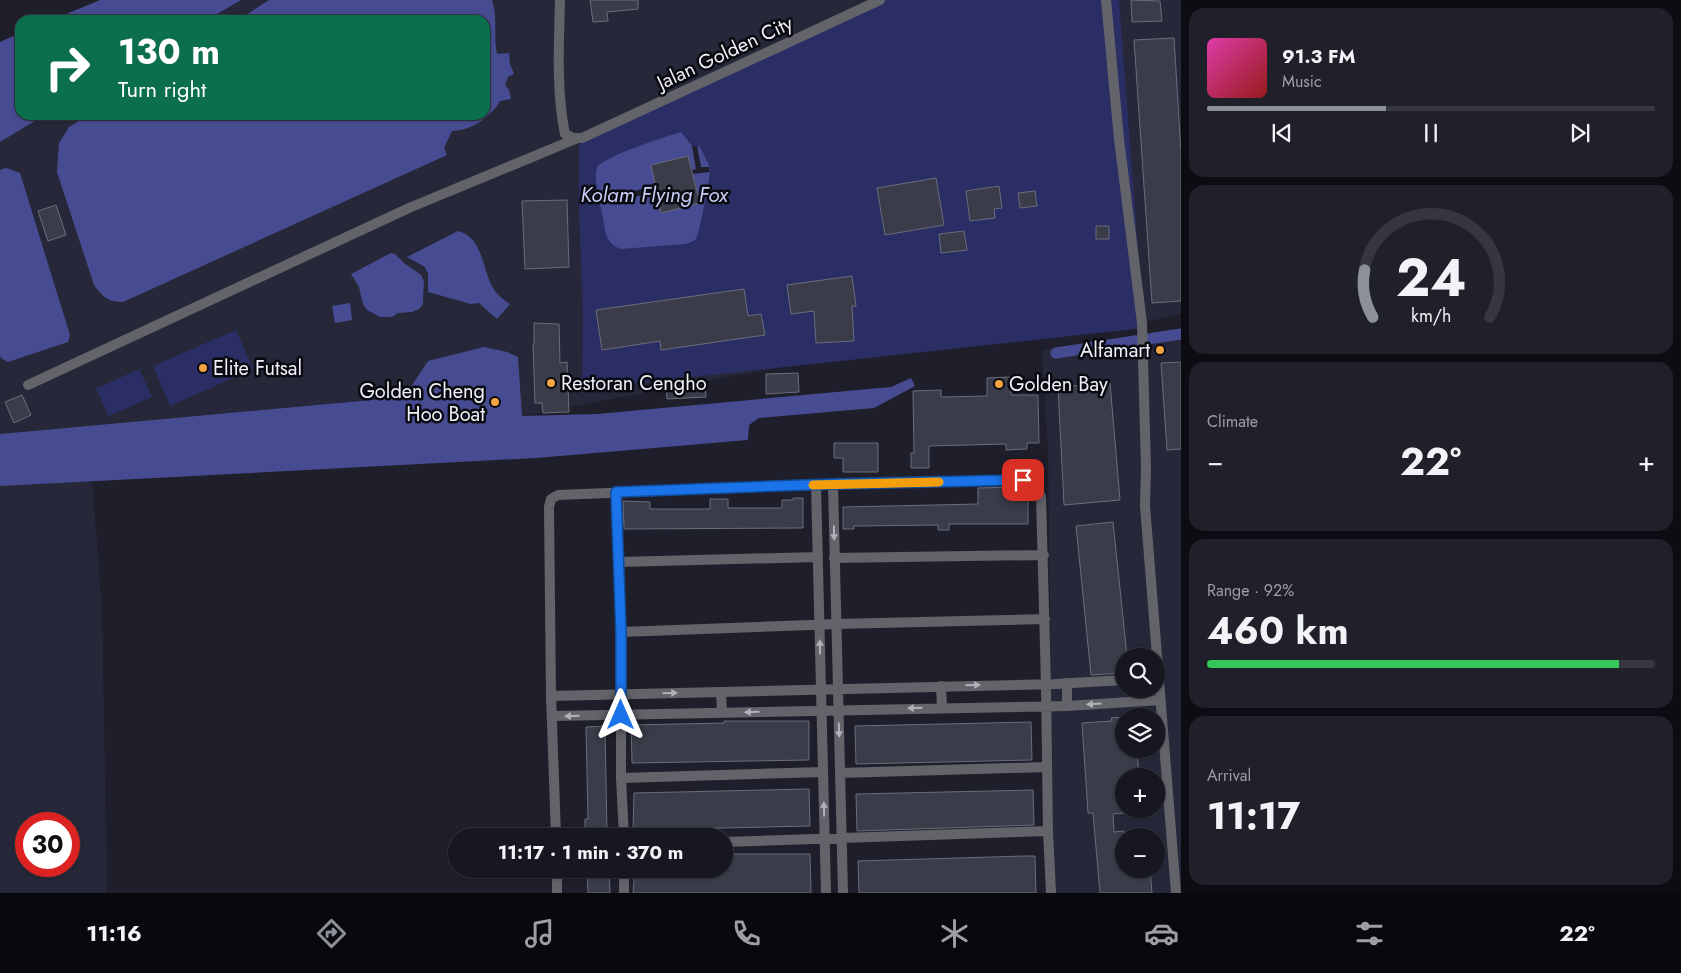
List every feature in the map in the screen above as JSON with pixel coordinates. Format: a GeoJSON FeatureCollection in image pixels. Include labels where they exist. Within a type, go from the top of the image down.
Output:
{"type":"FeatureCollection","features":[{"type":"Feature","properties":{"kind":"street"},"geometry":{"type":"LineString","coordinates":[[560,0],[560,111],[565,134],[582,138]]}},
{"type":"Feature","properties":{"kind":"street"},"geometry":{"type":"LineString","coordinates":[[1106,0],[1119,139],[1142,334],[1146,468],[1145,506],[1156,648]]}},
{"type":"Feature","properties":{"kind":"street","name":"Jalan Golden City"},"geometry":{"type":"LineString","coordinates":[[28,385],[409,208],[582,138],[876,1]]}},
{"type":"Feature","properties":{"kind":"street"},"geometry":{"type":"LineString","coordinates":[[556,828],[549,506],[552,499],[558,495],[616,492],[833,484],[1023,480],[1033,484],[1038,489],[1041,497],[1044,555],[1048,831],[1051,893]]}},
{"type":"Feature","properties":{"kind":"street"},"geometry":{"type":"LineString","coordinates":[[833,484],[843,893]]}},
{"type":"Feature","properties":{"kind":"street"},"geometry":{"type":"LineString","coordinates":[[816,485],[826,893]]}},
{"type":"Feature","properties":{"kind":"street"},"geometry":{"type":"LineString","coordinates":[[616,492],[621,632],[621,778],[624,828]]}},
{"type":"Feature","properties":{"kind":"street"},"geometry":{"type":"LineString","coordinates":[[834,558],[1044,555]]}},
{"type":"Feature","properties":{"kind":"street"},"geometry":{"type":"LineString","coordinates":[[619,562],[818,557]]}},
{"type":"Feature","properties":{"kind":"street"},"geometry":{"type":"LineString","coordinates":[[621,632],[1045,619]]}},
{"type":"Feature","properties":{"kind":"street"},"geometry":{"type":"LineString","coordinates":[[552,696],[1046,684],[1115,680]]}},
{"type":"Feature","properties":{"kind":"street"},"geometry":{"type":"LineString","coordinates":[[1066,683],[1068,706]]}},
{"type":"Feature","properties":{"kind":"street"},"geometry":{"type":"LineString","coordinates":[[941,686],[942,708]]}},
{"type":"Feature","properties":{"kind":"street"},"geometry":{"type":"LineString","coordinates":[[721,692],[722,713]]}},
{"type":"Feature","properties":{"kind":"street"},"geometry":{"type":"LineString","coordinates":[[553,716],[1068,706],[1161,700],[1176,893]]}},
{"type":"Feature","properties":{"kind":"street"},"geometry":{"type":"LineString","coordinates":[[840,773],[1047,767]]}},
{"type":"Feature","properties":{"kind":"street"},"geometry":{"type":"LineString","coordinates":[[621,778],[823,772]]}},
{"type":"Feature","properties":{"kind":"street"},"geometry":{"type":"LineString","coordinates":[[733,842],[1048,831]]}},
{"type":"Feature","properties":{"kind":"street"},"geometry":{"type":"LineString","coordinates":[[556,878],[557,893]]}},
{"type":"Feature","properties":{"kind":"street"},"geometry":{"type":"LineString","coordinates":[[624,878],[624,893]]}},
{"type":"Feature","properties":{"kind":"shaded area"},"geometry":{"type":"Polygon","coordinates":[[[241,0],[1181,0],[1181,314],[1144,322],[893,346],[522,416],[518,358],[428,361],[404,397],[0,434],[0,142],[37,120],[490,120],[490,15],[216,15],[241,0]]]}},
{"type":"Feature","properties":{"kind":"shaded area"},"geometry":{"type":"Polygon","coordinates":[[[885,0],[1119,0],[1144,328],[582,389],[583,315],[579,144],[885,0]]]}},
{"type":"Feature","properties":{"kind":"shaded area","name":"Elite Futsal"},"geometry":{"type":"Polygon","coordinates":[[[236,330],[253,369],[170,406],[153,366],[236,330]]]}},
{"type":"Feature","properties":{"kind":"shaded area"},"geometry":{"type":"Polygon","coordinates":[[[1181,336],[1181,893],[1054,893],[1048,452],[1042,350],[1181,336]]]}},
{"type":"Feature","properties":{"kind":"shaded area"},"geometry":{"type":"Polygon","coordinates":[[[139,369],[152,397],[109,416],[96,389],[139,369]]]}},
{"type":"Feature","properties":{"kind":"shaded area"},"geometry":{"type":"Polygon","coordinates":[[[92,481],[102,610],[107,893],[0,893],[0,486],[92,481]]]}},
{"type":"Feature","properties":{"kind":"water"},"geometry":{"type":"Polygon","coordinates":[[[100,0],[241,0],[216,15],[64,15],[100,0]]]}},
{"type":"Feature","properties":{"kind":"water"},"geometry":{"type":"Polygon","coordinates":[[[269,0],[492,0],[495,13],[497,54],[509,53],[510,64],[514,74],[508,77],[505,85],[509,90],[511,99],[500,101],[490,113],[490,15],[246,15],[269,0]]]}},
{"type":"Feature","properties":{"kind":"water"},"geometry":{"type":"Polygon","coordinates":[[[15,35],[15,120],[37,120],[0,142],[0,42],[15,35]]]}},
{"type":"Feature","properties":{"kind":"water"},"geometry":{"type":"Polygon","coordinates":[[[80,120],[483,120],[466,129],[452,131],[444,148],[447,155],[123,302],[106,298],[94,285],[57,172],[59,143],[69,127],[80,120]]]}},
{"type":"Feature","properties":{"kind":"water","name":"Kolam Flying Fox"},"geometry":{"type":"Polygon","coordinates":[[[681,132],[692,146],[700,147],[710,169],[700,227],[696,239],[685,244],[621,249],[616,247],[609,241],[606,233],[597,186],[597,168],[601,163],[610,158],[681,132]]]}},
{"type":"Feature","properties":{"kind":"water"},"geometry":{"type":"Polygon","coordinates":[[[6,168],[20,173],[70,335],[68,342],[8,362],[1,358],[0,355],[0,170],[6,168]]]}},
{"type":"Feature","properties":{"kind":"water"},"geometry":{"type":"Polygon","coordinates":[[[458,231],[466,234],[477,247],[493,288],[498,295],[510,304],[497,319],[479,303],[471,304],[428,292],[428,274],[425,267],[407,257],[458,231]]]}},
{"type":"Feature","properties":{"kind":"water"},"geometry":{"type":"Polygon","coordinates":[[[391,253],[395,254],[421,275],[424,281],[423,304],[419,309],[412,312],[398,313],[392,317],[380,317],[367,310],[363,304],[359,287],[351,274],[391,253]]]}},
{"type":"Feature","properties":{"kind":"water"},"geometry":{"type":"Polygon","coordinates":[[[350,303],[352,320],[335,323],[332,306],[350,303]]]}},
{"type":"Feature","properties":{"kind":"water"},"geometry":{"type":"Polygon","coordinates":[[[484,347],[507,352],[518,357],[522,416],[597,414],[891,387],[911,378],[915,386],[874,408],[759,418],[749,425],[748,440],[536,458],[0,486],[0,434],[404,397],[428,361],[484,347]]]}},
{"type":"Feature","properties":{"kind":"pier"},"geometry":{"type":"Polygon","coordinates":[[[692,146],[697,146],[701,167],[709,167],[710,172],[693,174],[680,185],[695,181],[700,203],[661,213],[656,192],[621,200],[620,195],[656,185],[651,165],[688,156],[692,170],[696,169],[692,146]]]}},
{"type":"Feature","properties":{"kind":"building"},"geometry":{"type":"Polygon","coordinates":[[[590,0],[638,0],[638,9],[607,12],[608,21],[593,22],[590,0]]]}},
{"type":"Feature","properties":{"kind":"building"},"geometry":{"type":"Polygon","coordinates":[[[1131,0],[1160,1],[1162,21],[1132,22],[1131,0]]]}},
{"type":"Feature","properties":{"kind":"building"},"geometry":{"type":"Polygon","coordinates":[[[1174,38],[1181,153],[1181,301],[1152,303],[1134,40],[1174,38]]]}},
{"type":"Feature","properties":{"kind":"building"},"geometry":{"type":"Polygon","coordinates":[[[688,156],[700,203],[661,213],[651,165],[688,156]]]}},
{"type":"Feature","properties":{"kind":"building"},"geometry":{"type":"Polygon","coordinates":[[[936,178],[944,225],[885,235],[877,188],[936,178]]]}},
{"type":"Feature","properties":{"kind":"building"},"geometry":{"type":"Polygon","coordinates":[[[999,186],[1002,208],[994,209],[995,218],[970,221],[966,191],[999,186]]]}},
{"type":"Feature","properties":{"kind":"building"},"geometry":{"type":"Polygon","coordinates":[[[1035,191],[1037,206],[1020,208],[1018,193],[1035,191]]]}},
{"type":"Feature","properties":{"kind":"building"},"geometry":{"type":"Polygon","coordinates":[[[567,200],[569,267],[525,269],[522,201],[567,200]]]}},
{"type":"Feature","properties":{"kind":"building"},"geometry":{"type":"Polygon","coordinates":[[[56,205],[66,235],[48,241],[38,211],[56,205]]]}},
{"type":"Feature","properties":{"kind":"building"},"geometry":{"type":"Polygon","coordinates":[[[1096,226],[1109,226],[1109,239],[1096,239],[1096,226]]]}},
{"type":"Feature","properties":{"kind":"building"},"geometry":{"type":"Polygon","coordinates":[[[964,231],[967,250],[941,253],[939,234],[964,231]]]}},
{"type":"Feature","properties":{"kind":"building"},"geometry":{"type":"Polygon","coordinates":[[[852,276],[856,306],[852,306],[854,341],[816,343],[814,311],[791,314],[787,285],[852,276]]]}},
{"type":"Feature","properties":{"kind":"building"},"geometry":{"type":"Polygon","coordinates":[[[744,289],[748,316],[761,314],[765,335],[661,350],[660,341],[602,350],[596,310],[744,289]]]}},
{"type":"Feature","properties":{"kind":"building","name":"Restoran Cengho"},"geometry":{"type":"Polygon","coordinates":[[[534,323],[559,324],[560,363],[567,362],[569,412],[543,413],[542,403],[535,403],[534,323]]]}},
{"type":"Feature","properties":{"kind":"building"},"geometry":{"type":"Polygon","coordinates":[[[1181,362],[1181,449],[1167,450],[1161,363],[1181,362]]]}},
{"type":"Feature","properties":{"kind":"building"},"geometry":{"type":"Polygon","coordinates":[[[798,373],[799,392],[766,394],[766,374],[798,373]]]}},
{"type":"Feature","properties":{"kind":"building"},"geometry":{"type":"Polygon","coordinates":[[[1011,377],[1011,395],[1038,395],[1039,443],[1027,443],[1027,449],[1006,450],[1006,444],[929,446],[929,468],[911,468],[911,453],[914,453],[913,391],[941,390],[941,397],[987,396],[987,378],[1011,377]]]}},
{"type":"Feature","properties":{"kind":"building"},"geometry":{"type":"Polygon","coordinates":[[[1110,383],[1120,500],[1064,505],[1058,387],[1110,383]]]}},
{"type":"Feature","properties":{"kind":"building"},"geometry":{"type":"Polygon","coordinates":[[[705,384],[706,397],[667,399],[666,387],[705,384]]]}},
{"type":"Feature","properties":{"kind":"building"},"geometry":{"type":"Polygon","coordinates":[[[22,395],[31,415],[14,423],[5,402],[22,395]]]}},
{"type":"Feature","properties":{"kind":"building"},"geometry":{"type":"Polygon","coordinates":[[[834,443],[878,443],[878,472],[843,472],[843,458],[834,458],[834,443]]]}},
{"type":"Feature","properties":{"kind":"building"},"geometry":{"type":"Polygon","coordinates":[[[1015,487],[1015,496],[1028,496],[1028,524],[949,524],[949,530],[938,530],[938,525],[854,526],[854,529],[843,529],[843,507],[978,504],[978,488],[1015,487]]]}},
{"type":"Feature","properties":{"kind":"building"},"geometry":{"type":"Polygon","coordinates":[[[793,498],[803,498],[803,528],[624,529],[623,501],[650,502],[650,509],[710,509],[710,499],[728,499],[728,508],[782,508],[782,500],[793,500],[793,498]]]}},
{"type":"Feature","properties":{"kind":"building"},"geometry":{"type":"Polygon","coordinates":[[[1113,522],[1126,648],[1115,648],[1115,674],[1091,675],[1076,526],[1113,522]]]}},
{"type":"Feature","properties":{"kind":"building"},"geometry":{"type":"Polygon","coordinates":[[[1111,718],[1115,718],[1115,758],[1138,758],[1138,768],[1115,768],[1115,814],[1113,814],[1115,878],[1151,878],[1152,893],[1100,893],[1093,813],[1088,813],[1082,723],[1112,721],[1111,718]]]}},
{"type":"Feature","properties":{"kind":"building"},"geometry":{"type":"Polygon","coordinates":[[[724,721],[809,721],[809,760],[632,763],[631,725],[724,723],[724,721]]]}},
{"type":"Feature","properties":{"kind":"building"},"geometry":{"type":"Polygon","coordinates":[[[1031,722],[1032,760],[856,764],[855,726],[1031,722]]]}},
{"type":"Feature","properties":{"kind":"building"},"geometry":{"type":"Polygon","coordinates":[[[605,726],[607,828],[585,828],[585,819],[588,819],[586,727],[605,726]]]}},
{"type":"Feature","properties":{"kind":"building"},"geometry":{"type":"Polygon","coordinates":[[[809,789],[810,826],[633,828],[634,793],[809,789]]]}},
{"type":"Feature","properties":{"kind":"building"},"geometry":{"type":"Polygon","coordinates":[[[1033,790],[1034,825],[857,831],[856,794],[1033,790]]]}},
{"type":"Feature","properties":{"kind":"building"},"geometry":{"type":"Polygon","coordinates":[[[733,854],[810,854],[811,893],[633,893],[634,878],[733,878],[733,854]]]}},
{"type":"Feature","properties":{"kind":"building"},"geometry":{"type":"Polygon","coordinates":[[[1035,856],[1036,893],[859,893],[858,861],[1035,856]]]}},
{"type":"Feature","properties":{"kind":"building"},"geometry":{"type":"Polygon","coordinates":[[[587,878],[609,878],[610,893],[588,893],[587,878]]]}},
{"type":"Feature","properties":{"kind":"waterway"},"geometry":{"type":"LineString","coordinates":[[1056,353],[1181,334]]}},
{"type":"Feature","properties":{"kind":"slow traffic"},"geometry":{"type":"LineString","coordinates":[[813,485],[939,482]]}},
{"type":"Feature","properties":{"kind":"place","name":"Alfamart"},"geometry":{"type":"Point","coordinates":[1160,350]}},
{"type":"Feature","properties":{"kind":"place","name":"Elite Futsal"},"geometry":{"type":"Point","coordinates":[203,368]}},
{"type":"Feature","properties":{"kind":"place","name":"Restoran Cengho"},"geometry":{"type":"Point","coordinates":[551,383]}},
{"type":"Feature","properties":{"kind":"place","name":"Golden Bay"},"geometry":{"type":"Point","coordinates":[999,384]}},
{"type":"Feature","properties":{"kind":"place","name":"Golden Cheng Hoo Boat"},"geometry":{"type":"Point","coordinates":[495,402]}},
{"type":"Feature","properties":{"kind":"route"},"geometry":{"type":"LineString","coordinates":[[621,715],[621,632],[616,492],[833,484],[1023,480]]}}]}
